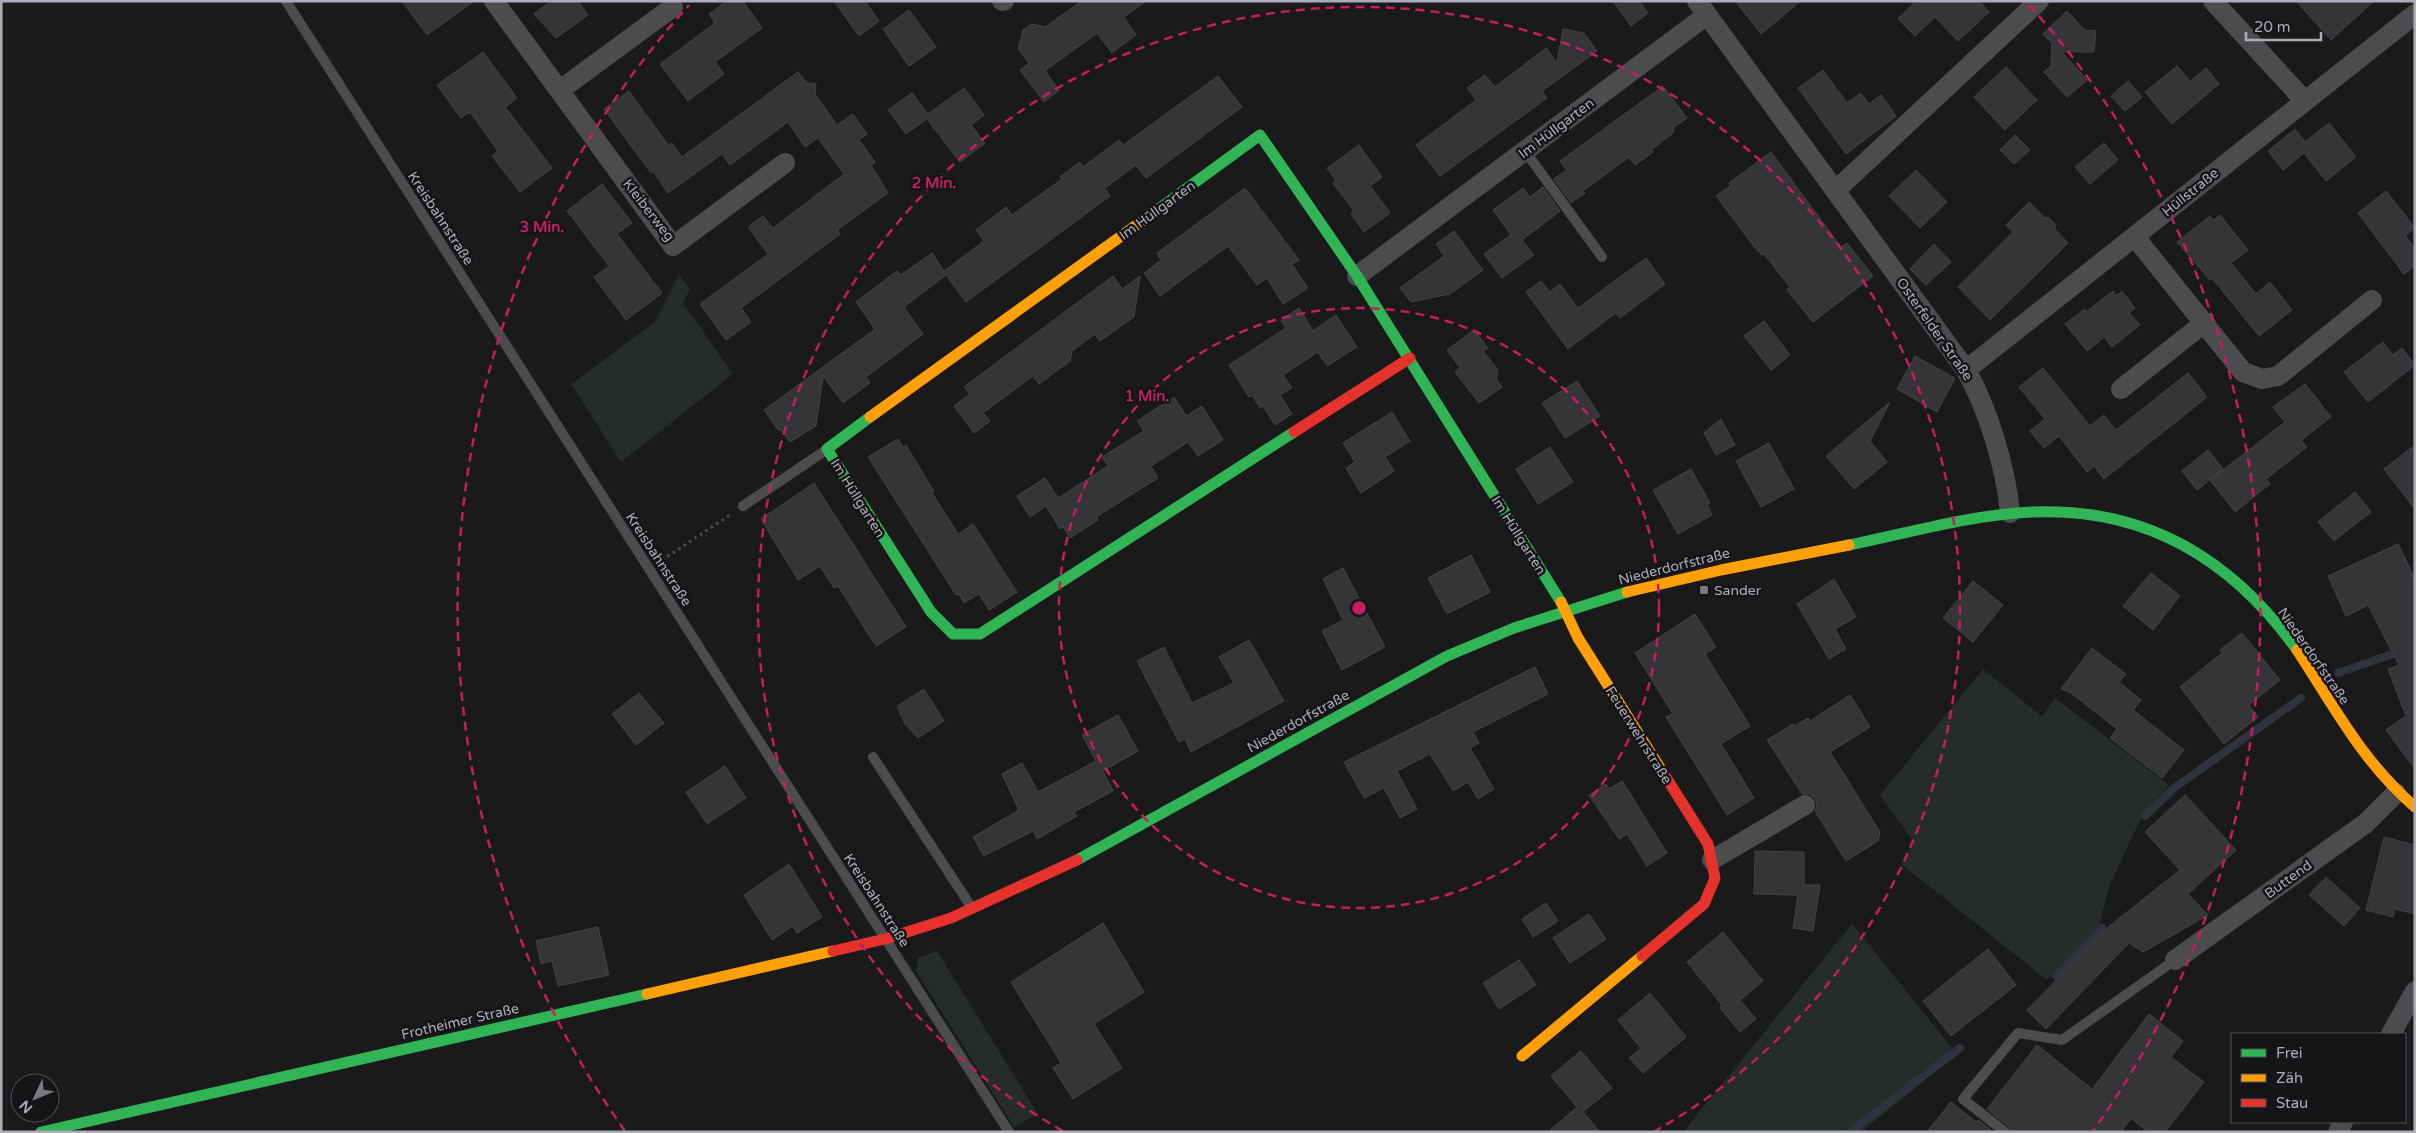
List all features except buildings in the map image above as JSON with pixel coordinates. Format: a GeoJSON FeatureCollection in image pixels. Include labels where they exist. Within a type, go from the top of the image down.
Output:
{"type":"FeatureCollection","features":[{"type":"Feature","properties":{"kind":"main road","name":"Im Hüllgarten"},"geometry":{"type":"LineString","coordinates":[[1410,358],[980,634],[953,634],[930,612],[827,449],[1260,135],[1357,276],[1410,358],[1565,609]]}},
{"type":"Feature","properties":{"kind":"main road","name":"Niederdorfstraße"},"geometry":{"type":"LineString","coordinates":[[885,940],[973,909],[1054,872],[1462,648],[1565,609],[1747,564],[2010,513],[2062,510],[2102,514],[2142,526],[2179,542],[2215,564],[2250,594],[2280,628],[2366,760],[2396,792],[2415,807]]}},
{"type":"Feature","properties":{"kind":"main road","name":"Feuerwehrstraße"},"geometry":{"type":"LineString","coordinates":[[1522,1056],[1704,904],[1715,878],[1708,844],[1578,638],[1565,609]]}},
{"type":"Feature","properties":{"kind":"main road","name":"Frotheimer Straße"},"geometry":{"type":"LineString","coordinates":[[41,1132],[885,940]]}},
{"type":"Feature","properties":{"kind":"street","name":"Kleiberweg"},"geometry":{"type":"LineString","coordinates":[[494,1],[673,246],[784,163]]}},
{"type":"Feature","properties":{"kind":"street"},"geometry":{"type":"LineString","coordinates":[[1836,190],[2039,1]]}},
{"type":"Feature","properties":{"kind":"street"},"geometry":{"type":"LineString","coordinates":[[2213,1],[2304,100]]}},
{"type":"Feature","properties":{"kind":"street"},"geometry":{"type":"LineString","coordinates":[[560,90],[673,7]]}},
{"type":"Feature","properties":{"kind":"street","name":"Osterfelder Straße"},"geometry":{"type":"LineString","coordinates":[[1702,8],[1966,370],[1980,396],[2008,490],[2010,513]]}},
{"type":"Feature","properties":{"kind":"street","name":"Im Hüllgarten"},"geometry":{"type":"LineString","coordinates":[[1357,276],[1525,151],[1702,8]]}},
{"type":"Feature","properties":{"kind":"street","name":"Hüllstraße"},"geometry":{"type":"LineString","coordinates":[[1966,370],[2135,237],[2304,100],[2415,14]]}},
{"type":"Feature","properties":{"kind":"street"},"geometry":{"type":"LineString","coordinates":[[2135,237],[2243,372],[2262,379],[2278,376],[2372,300]]}},
{"type":"Feature","properties":{"kind":"street"},"geometry":{"type":"LineString","coordinates":[[2121,389],[2204,323]]}},
{"type":"Feature","properties":{"kind":"street","name":"Buttend"},"geometry":{"type":"LineString","coordinates":[[2175,960],[2366,823],[2396,792]]}},
{"type":"Feature","properties":{"kind":"street"},"geometry":{"type":"LineString","coordinates":[[1712,860],[1805,804]]}},
{"type":"Feature","properties":{"kind":"street"},"geometry":{"type":"LineString","coordinates":[[2392,1033],[2415,992]]}},
{"type":"Feature","properties":{"kind":"lane","name":"Kreisbahnstraße"},"geometry":{"type":"LineString","coordinates":[[286,1],[1008,1132]]}},
{"type":"Feature","properties":{"kind":"lane"},"geometry":{"type":"LineString","coordinates":[[1525,151],[1602,257]]}},
{"type":"Feature","properties":{"kind":"lane"},"geometry":{"type":"LineString","coordinates":[[743,506],[827,449]]}},
{"type":"Feature","properties":{"kind":"lane"},"geometry":{"type":"LineString","coordinates":[[872,757],[973,909]]}},
{"type":"Feature","properties":{"kind":"lane"},"geometry":{"type":"LineString","coordinates":[[2005,1132],[1963,1099],[2018,1033],[2062,1040],[2175,960]]}},
{"type":"Feature","properties":{"kind":"path"},"geometry":{"type":"LineString","coordinates":[[649,570],[743,506]]}},
{"type":"Feature","properties":{"kind":"shaded area"},"geometry":{"type":"Polygon","coordinates":[[[679,274],[690,289],[683,303],[733,374],[621,462],[571,384],[655,322],[679,274]]]}},
{"type":"Feature","properties":{"kind":"shaded area"},"geometry":{"type":"Polygon","coordinates":[[[1983,669],[2042,716],[2055,698],[2169,785],[2143,814],[2109,887],[2099,926],[2047,980],[1901,864],[1914,843],[1880,795],[1983,669]]]}},
{"type":"Feature","properties":{"kind":"shaded area"},"geometry":{"type":"Polygon","coordinates":[[[1852,924],[1957,1054],[1861,1132],[1683,1132],[1852,924]]]}},
{"type":"Feature","properties":{"kind":"shaded area"},"geometry":{"type":"Polygon","coordinates":[[[937,951],[1038,1114],[1014,1127],[916,971],[918,958],[937,951]]]}},
{"type":"Feature","properties":{"kind":"waterway"},"geometry":{"type":"LineString","coordinates":[[2338,673],[2401,651]]}},
{"type":"Feature","properties":{"kind":"waterway"},"geometry":{"type":"LineString","coordinates":[[2145,816],[2174,788],[2301,698]]}},
{"type":"Feature","properties":{"kind":"waterway"},"geometry":{"type":"LineString","coordinates":[[2056,976],[2102,928]]}},
{"type":"Feature","properties":{"kind":"waterway"},"geometry":{"type":"LineString","coordinates":[[1850,1132],[1960,1048]]}},
{"type":"Feature","properties":{"kind":"traffic: fast"},"geometry":{"type":"LineString","coordinates":[[1149,216],[1260,135],[1357,276],[1561,602]]}},
{"type":"Feature","properties":{"kind":"traffic: fast"},"geometry":{"type":"LineString","coordinates":[[870,417],[827,449],[931,612],[953,634],[980,634],[1294,432]]}},
{"type":"Feature","properties":{"kind":"traffic: fast"},"geometry":{"type":"LineString","coordinates":[[1849,545],[1940,525],[2009,514],[2032,512],[2073,513],[2112,519],[2148,529],[2182,545],[2214,565],[2244,589],[2272,618],[2297,650]]}},
{"type":"Feature","properties":{"kind":"traffic: fast"},"geometry":{"type":"LineString","coordinates":[[1077,860],[1447,656],[1514,628],[1627,592]]}},
{"type":"Feature","properties":{"kind":"traffic: fast"},"geometry":{"type":"LineString","coordinates":[[41,1132],[647,994]]}},
{"type":"Feature","properties":{"kind":"traffic: slow"},"geometry":{"type":"LineString","coordinates":[[870,417],[1149,216]]}},
{"type":"Feature","properties":{"kind":"traffic: slow"},"geometry":{"type":"LineString","coordinates":[[1627,592],[1721,570],[1849,545]]}},
{"type":"Feature","properties":{"kind":"traffic: slow"},"geometry":{"type":"LineString","coordinates":[[1561,602],[1578,638],[1664,774]]}},
{"type":"Feature","properties":{"kind":"traffic: slow"},"geometry":{"type":"LineString","coordinates":[[2297,650],[2364,752],[2396,789],[2415,807]]}},
{"type":"Feature","properties":{"kind":"traffic: slow"},"geometry":{"type":"LineString","coordinates":[[647,994],[833,951]]}},
{"type":"Feature","properties":{"kind":"traffic: slow"},"geometry":{"type":"LineString","coordinates":[[1522,1056],[1642,956]]}},
{"type":"Feature","properties":{"kind":"traffic: jam"},"geometry":{"type":"LineString","coordinates":[[1294,432],[1410,358]]}},
{"type":"Feature","properties":{"kind":"traffic: jam"},"geometry":{"type":"LineString","coordinates":[[1642,956],[1704,904],[1715,878],[1708,844],[1664,774]]}},
{"type":"Feature","properties":{"kind":"traffic: jam"},"geometry":{"type":"LineString","coordinates":[[833,951],[885,939],[951,918],[1077,860]]}},
{"type":"Feature","properties":{"kind":"place","name":"Sander"},"geometry":{"type":"Point","coordinates":[1704,590]}}]}
